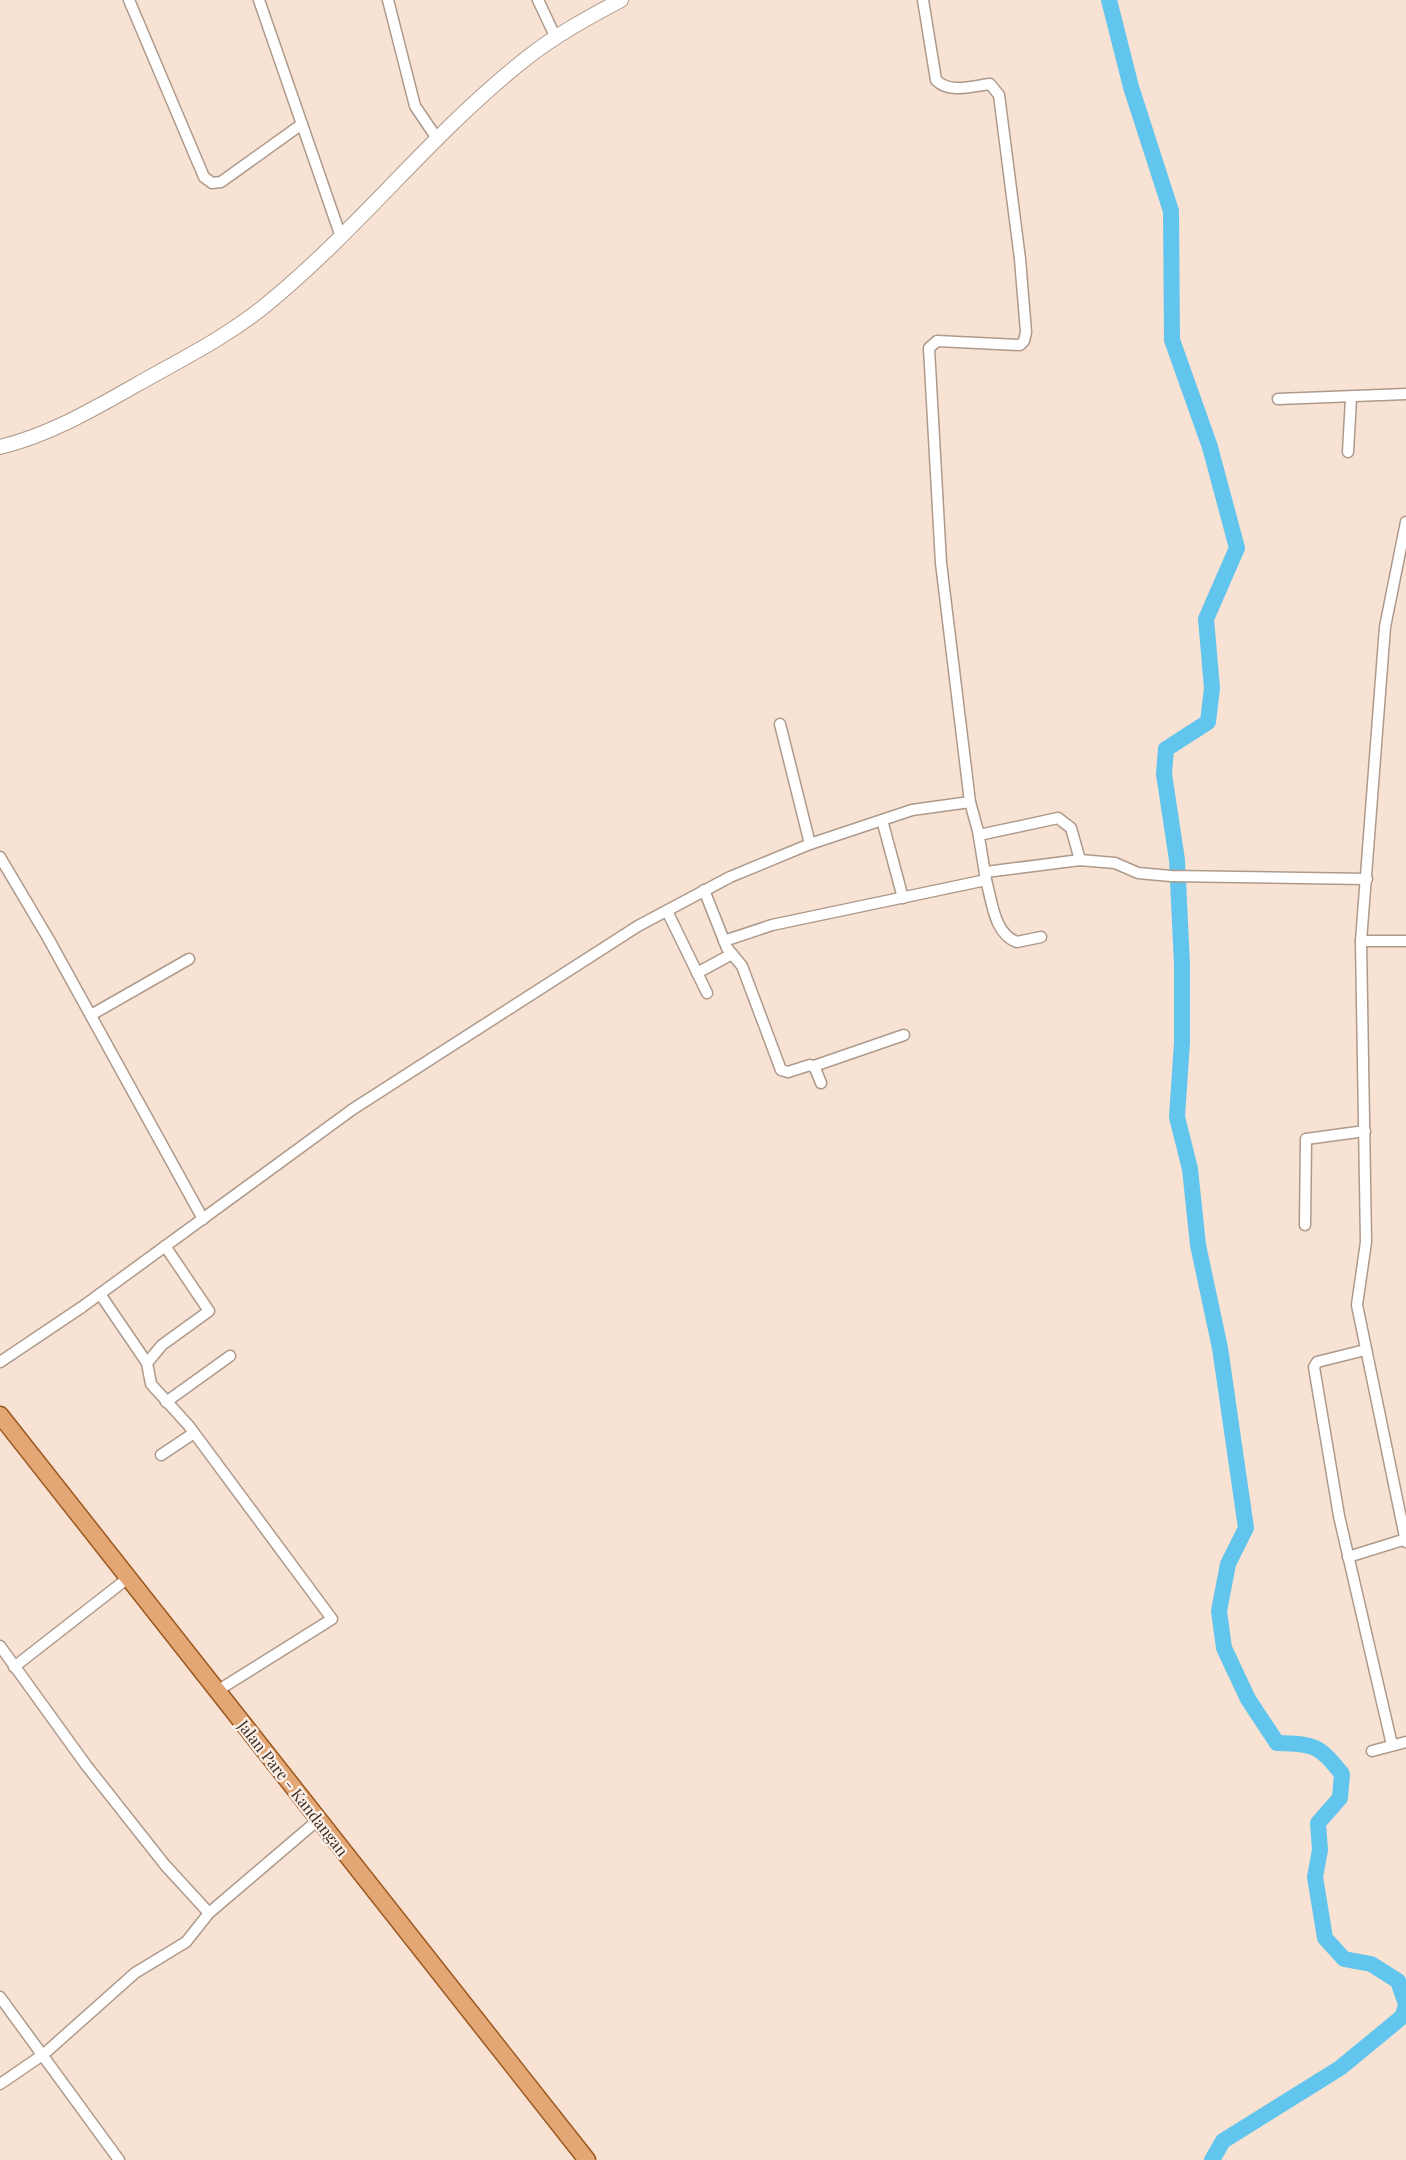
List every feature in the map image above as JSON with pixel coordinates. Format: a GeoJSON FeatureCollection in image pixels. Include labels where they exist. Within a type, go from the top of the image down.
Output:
{"type":"FeatureCollection","features":[{"type":"Feature","properties":{"kind":"main road","name":"Jalan Pare - Kandangan"},"geometry":{"type":"LineString","coordinates":[[0,1415],[587,2160]]}},
{"type":"Feature","properties":{"kind":"street"},"geometry":{"type":"LineString","coordinates":[[129,0],[204,177],[212,183],[221,182],[302,124]]}},
{"type":"Feature","properties":{"kind":"street"},"geometry":{"type":"LineString","coordinates":[[259,0],[341,237]]}},
{"type":"Feature","properties":{"kind":"street"},"geometry":{"type":"LineString","coordinates":[[388,0],[415,106],[438,140]]}},
{"type":"Feature","properties":{"kind":"street"},"geometry":{"type":"LineString","coordinates":[[538,0],[556,38]]}},
{"type":"Feature","properties":{"kind":"street"},"geometry":{"type":"LineString","coordinates":[[0,447],[27,440],[90,411],[242,324],[341,237],[438,140],[518,65],[556,38],[621,0]]}},
{"type":"Feature","properties":{"kind":"street"},"geometry":{"type":"LineString","coordinates":[[923,0],[936,80],[942,86],[953,88],[990,84],[999,95],[1026,327],[1024,341],[1020,345],[937,341],[929,348],[942,573],[970,802],[997,920],[1003,933],[1017,942],[1041,936]]}},
{"type":"Feature","properties":{"kind":"street"},"geometry":{"type":"LineString","coordinates":[[1278,399],[1351,398],[1406,394]]}},
{"type":"Feature","properties":{"kind":"street"},"geometry":{"type":"LineString","coordinates":[[1348,452],[1351,398]]}},
{"type":"Feature","properties":{"kind":"street"},"geometry":{"type":"LineString","coordinates":[[1348,1557],[1406,1540],[1357,1305],[1366,1242],[1361,941],[1384,627],[1406,522]]}},
{"type":"Feature","properties":{"kind":"street"},"geometry":{"type":"LineString","coordinates":[[780,724],[810,844]]}},
{"type":"Feature","properties":{"kind":"street"},"geometry":{"type":"LineString","coordinates":[[0,1362],[100,1294],[362,1103],[494,1016],[667,911],[704,890],[810,844],[912,810],[970,802]]}},
{"type":"Feature","properties":{"kind":"street"},"geometry":{"type":"LineString","coordinates":[[979,834],[1058,818],[1071,828],[1080,860]]}},
{"type":"Feature","properties":{"kind":"street"},"geometry":{"type":"LineString","coordinates":[[882,820],[903,898]]}},
{"type":"Feature","properties":{"kind":"street"},"geometry":{"type":"LineString","coordinates":[[0,857],[203,1219]]}},
{"type":"Feature","properties":{"kind":"street"},"geometry":{"type":"LineString","coordinates":[[724,941],[772,925],[903,898],[986,876],[1080,860],[1115,863],[1138,873],[1171,876],[1366,879]]}},
{"type":"Feature","properties":{"kind":"street"},"geometry":{"type":"LineString","coordinates":[[704,890],[724,941],[742,966],[781,1070],[786,1073],[808,1065],[814,1066],[904,1035]]}},
{"type":"Feature","properties":{"kind":"street"},"geometry":{"type":"LineString","coordinates":[[667,911],[707,993]]}},
{"type":"Feature","properties":{"kind":"street"},"geometry":{"type":"LineString","coordinates":[[1361,941],[1406,941]]}},
{"type":"Feature","properties":{"kind":"street"},"geometry":{"type":"LineString","coordinates":[[698,973],[732,954]]}},
{"type":"Feature","properties":{"kind":"street"},"geometry":{"type":"LineString","coordinates":[[91,1016],[189,959]]}},
{"type":"Feature","properties":{"kind":"street"},"geometry":{"type":"LineString","coordinates":[[814,1066],[821,1083]]}},
{"type":"Feature","properties":{"kind":"street"},"geometry":{"type":"LineString","coordinates":[[1305,1225],[1306,1139],[1365,1131]]}},
{"type":"Feature","properties":{"kind":"street"},"geometry":{"type":"LineString","coordinates":[[147,1364],[162,1345],[209,1311],[165,1246]]}},
{"type":"Feature","properties":{"kind":"street"},"geometry":{"type":"LineString","coordinates":[[100,1294],[147,1364],[151,1384],[194,1433],[332,1619],[217,1691]]}},
{"type":"Feature","properties":{"kind":"street"},"geometry":{"type":"LineString","coordinates":[[1365,1350],[1314,1365],[1328,1458],[1348,1557],[1392,1745]]}},
{"type":"Feature","properties":{"kind":"street"},"geometry":{"type":"LineString","coordinates":[[166,1402],[230,1356]]}},
{"type":"Feature","properties":{"kind":"street"},"geometry":{"type":"LineString","coordinates":[[161,1455],[194,1433]]}},
{"type":"Feature","properties":{"kind":"street"},"geometry":{"type":"LineString","coordinates":[[14,1667],[128,1578]]}},
{"type":"Feature","properties":{"kind":"street"},"geometry":{"type":"LineString","coordinates":[[0,1646],[86,1765],[165,1865],[208,1913]]}},
{"type":"Feature","properties":{"kind":"street"},"geometry":{"type":"LineString","coordinates":[[1372,1751],[1406,1742]]}},
{"type":"Feature","properties":{"kind":"street"},"geometry":{"type":"LineString","coordinates":[[0,2084],[44,2054],[135,1973],[186,1942],[208,1913],[318,1820]]}},
{"type":"Feature","properties":{"kind":"street"},"geometry":{"type":"LineString","coordinates":[[0,1997],[44,2054],[119,2160]]}},
{"type":"Feature","properties":{"kind":"waterway"},"geometry":{"type":"LineString","coordinates":[[1109,0],[1131,87],[1171,211],[1172,340],[1210,447],[1237,548],[1206,619],[1212,688],[1208,722],[1166,749],[1164,774],[1177,860],[1182,964],[1182,1042],[1177,1117],[1190,1169],[1198,1245],[1220,1348],[1246,1528],[1228,1564],[1219,1611],[1224,1648],[1248,1699],[1277,1743],[1300,1744],[1315,1748],[1327,1757],[1342,1774],[1340,1798],[1318,1823],[1320,1850],[1315,1877],[1325,1938],[1344,1959],[1371,1964],[1398,1981],[1406,2004]]}},
{"type":"Feature","properties":{"kind":"waterway"},"geometry":{"type":"LineString","coordinates":[[1212,2160],[1223,2141],[1340,2068],[1402,2017],[1406,2006]]}}]}
